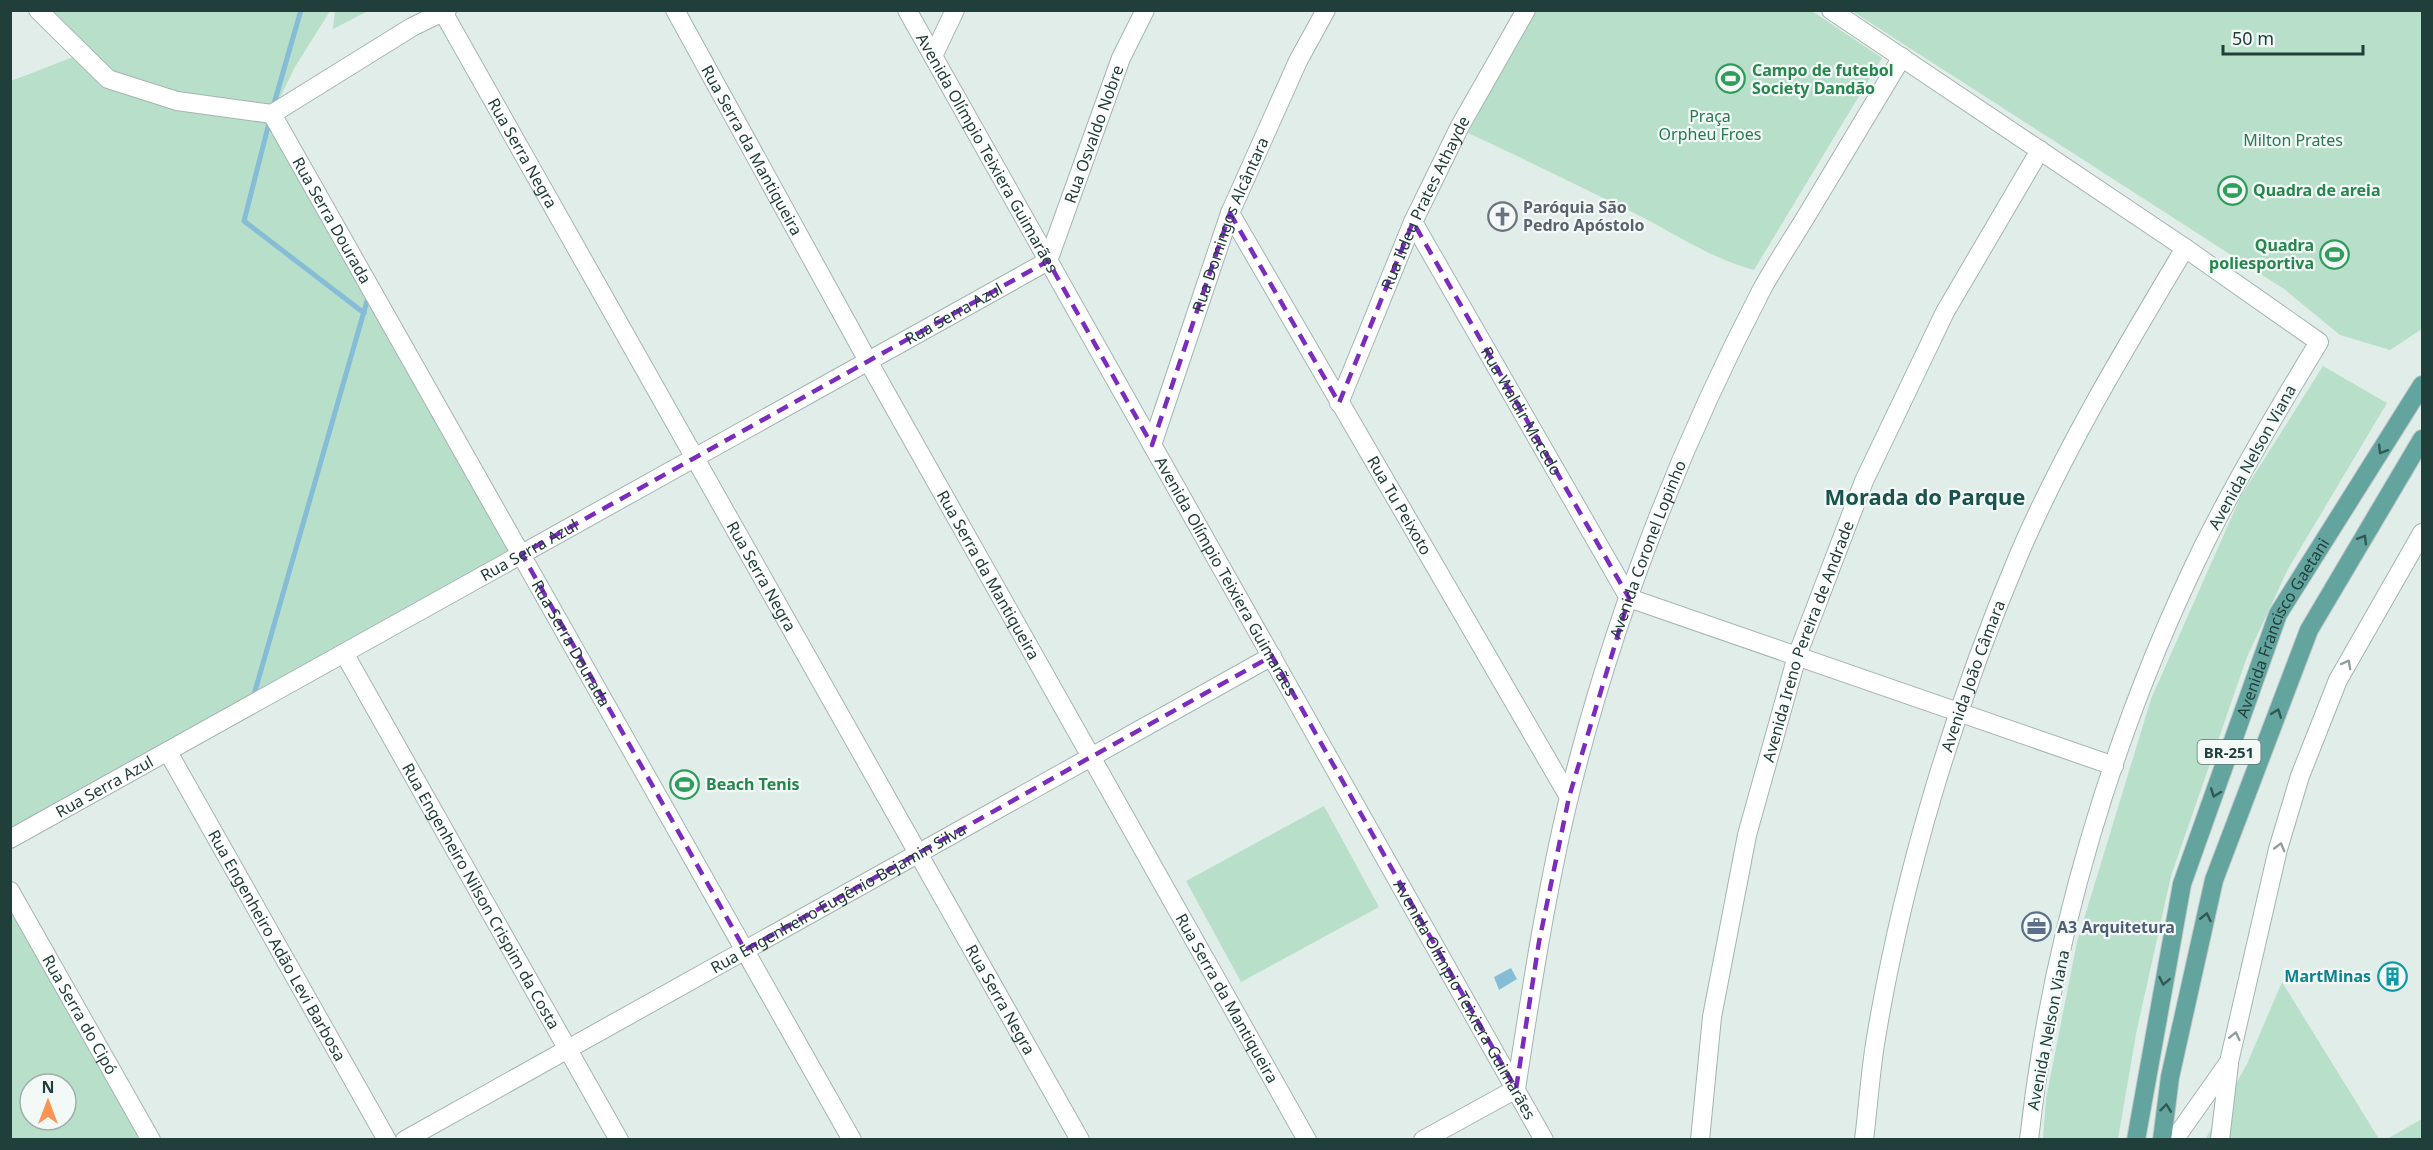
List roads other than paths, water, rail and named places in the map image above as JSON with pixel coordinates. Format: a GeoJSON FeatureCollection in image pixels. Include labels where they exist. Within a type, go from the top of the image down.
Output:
{"type":"FeatureCollection","features":[{"type":"Feature","properties":{"kind":"main road","name":"Avenida Francisco Gaetani"},"geometry":{"type":"LineString","coordinates":[[2136,1140],[2182,884],[2278,614],[2422,385]]}},
{"type":"Feature","properties":{"kind":"main road"},"geometry":{"type":"LineString","coordinates":[[2162,1140],[2170,1077],[2214,880],[2309,630],[2422,439]]}},
{"type":"Feature","properties":{"kind":"street"},"geometry":{"type":"LineString","coordinates":[[38,10],[108,79],[177,101],[272,114],[412,27],[445,11]]}},
{"type":"Feature","properties":{"kind":"street","name":"Rua Serra da Mantiqueira"},"geometry":{"type":"LineString","coordinates":[[675,10],[867,361],[1307,1140]]}},
{"type":"Feature","properties":{"kind":"street","name":"Avenida Olímpio Teixiera Guimarães"},"geometry":{"type":"LineString","coordinates":[[907,10],[1544,1140]]}},
{"type":"Feature","properties":{"kind":"street"},"geometry":{"type":"LineString","coordinates":[[933,56],[955,10]]}},
{"type":"Feature","properties":{"kind":"street","name":"Rua Osvaldo Nobre"},"geometry":{"type":"LineString","coordinates":[[1048,261],[1121,58],[1145,10]]}},
{"type":"Feature","properties":{"kind":"street","name":"Rua Domingos Alcântara"},"geometry":{"type":"LineString","coordinates":[[1152,445],[1230,213],[1298,61],[1326,10]]}},
{"type":"Feature","properties":{"kind":"street","name":"Rua Ildeu Prates Athayde"},"geometry":{"type":"LineString","coordinates":[[1339,403],[1413,222],[1460,126],[1526,10]]}},
{"type":"Feature","properties":{"kind":"street","name":"Avenida Nelson Viana"},"geometry":{"type":"LineString","coordinates":[[1831,10],[2185,248],[2319,342],[2257,443],[2203,548],[2155,656],[2114,766],[2079,879],[2052,993],[2029,1140]]}},
{"type":"Feature","properties":{"kind":"street","name":"Rua Serra Negra"},"geometry":{"type":"LineString","coordinates":[[445,11],[1080,1140]]}},
{"type":"Feature","properties":{"kind":"street","name":"Avenida Coronel Lopinho"},"geometry":{"type":"LineString","coordinates":[[1516,1089],[1539,942],[1569,797],[1597,697],[1629,598],[1669,493],[1762,289],[1902,57]]}},
{"type":"Feature","properties":{"kind":"street","name":"Rua Serra Dourada"},"geometry":{"type":"LineString","coordinates":[[272,114],[852,1140]]}},
{"type":"Feature","properties":{"kind":"street","name":"Avenida Ireno Pereira de Andrade"},"geometry":{"type":"LineString","coordinates":[[1700,1140],[1713,1017],[1747,835],[1797,656],[1864,481],[1940,322],[2040,150]]}},
{"type":"Feature","properties":{"kind":"street","name":"Rua Tu Peixoto"},"geometry":{"type":"LineString","coordinates":[[1230,213],[1569,797]]}},
{"type":"Feature","properties":{"kind":"street","name":"Rua Waldir Macedo"},"geometry":{"type":"LineString","coordinates":[[1413,222],[1629,598]]}},
{"type":"Feature","properties":{"kind":"street","name":"Avenida João Câmara"},"geometry":{"type":"LineString","coordinates":[[1864,1140],[1875,1044],[1910,876],[1958,712],[2020,551],[2096,396],[2185,248]]}},
{"type":"Feature","properties":{"kind":"street","name":"Rua Serra Azul"},"geometry":{"type":"LineString","coordinates":[[10,839],[1048,261]]}},
{"type":"Feature","properties":{"kind":"street"},"geometry":{"type":"LineString","coordinates":[[2220,1140],[2229,1062],[2278,849],[2300,776],[2338,680],[2422,533]]}},
{"type":"Feature","properties":{"kind":"street"},"geometry":{"type":"LineString","coordinates":[[1629,598],[2114,766]]}},
{"type":"Feature","properties":{"kind":"street","name":"Rua Engenheiro Nilson Crispim da Costa"},"geometry":{"type":"LineString","coordinates":[[344,653],[618,1140]]}},
{"type":"Feature","properties":{"kind":"street","name":"Rua Engenheiro Eugênio Bejamin Silva"},"geometry":{"type":"LineString","coordinates":[[405,1140],[1272,656]]}},
{"type":"Feature","properties":{"kind":"street","name":"Rua Engenheiro Adão Levi Barbosa"},"geometry":{"type":"LineString","coordinates":[[168,752],[387,1140]]}},
{"type":"Feature","properties":{"kind":"street","name":"Rua Serra do Cipó"},"geometry":{"type":"LineString","coordinates":[[10,891],[151,1140]]}},
{"type":"Feature","properties":{"kind":"street"},"geometry":{"type":"LineString","coordinates":[[2174,1140],[2229,1062]]}},
{"type":"Feature","properties":{"kind":"street"},"geometry":{"type":"LineString","coordinates":[[1424,1140],[1516,1089]]}},
{"type":"Feature","properties":{"kind":"water"},"geometry":{"type":"Polygon","coordinates":[[[1511,968],[1517,979],[1499,990],[1494,977],[1511,968]]]}},
{"type":"Feature","properties":{"kind":"waterway"},"geometry":{"type":"LineString","coordinates":[[273,107],[301,10]]}},
{"type":"Feature","properties":{"kind":"waterway"},"geometry":{"type":"LineString","coordinates":[[270,119],[244,221],[364,313]]}},
{"type":"Feature","properties":{"kind":"waterway"},"geometry":{"type":"LineString","coordinates":[[253,698],[369,294]]}},
{"type":"Feature","properties":{"kind":"place","name":"Campo de futebol Society Dandão"},"geometry":{"type":"Point","coordinates":[1731,79]}},
{"type":"Feature","properties":{"kind":"place","name":"Quadra de areia"},"geometry":{"type":"Point","coordinates":[2232,190]}},
{"type":"Feature","properties":{"kind":"place","name":"Paróquia São Pedro Apóstolo"},"geometry":{"type":"Point","coordinates":[1502,216]}},
{"type":"Feature","properties":{"kind":"place","name":"Quadra poliesportiva"},"geometry":{"type":"Point","coordinates":[2335,254]}},
{"type":"Feature","properties":{"kind":"place","name":"Beach Tenis"},"geometry":{"type":"Point","coordinates":[685,784]}},
{"type":"Feature","properties":{"kind":"place","name":"A3 Arquitetura"},"geometry":{"type":"Point","coordinates":[2036,927]}},
{"type":"Feature","properties":{"kind":"place","name":"MartMinas"},"geometry":{"type":"Point","coordinates":[2392,976]}},
{"type":"Feature","properties":{"kind":"district","name":"Morada do Parque"},"geometry":{"type":"Point","coordinates":[1925,496]}},
{"type":"Feature","properties":{"kind":"park label","name":"Praça Orpheu Froes"},"geometry":{"type":"Point","coordinates":[1710,125]}},
{"type":"Feature","properties":{"kind":"park label","name":"Milton Prates"},"geometry":{"type":"Point","coordinates":[2293,140]}}]}
